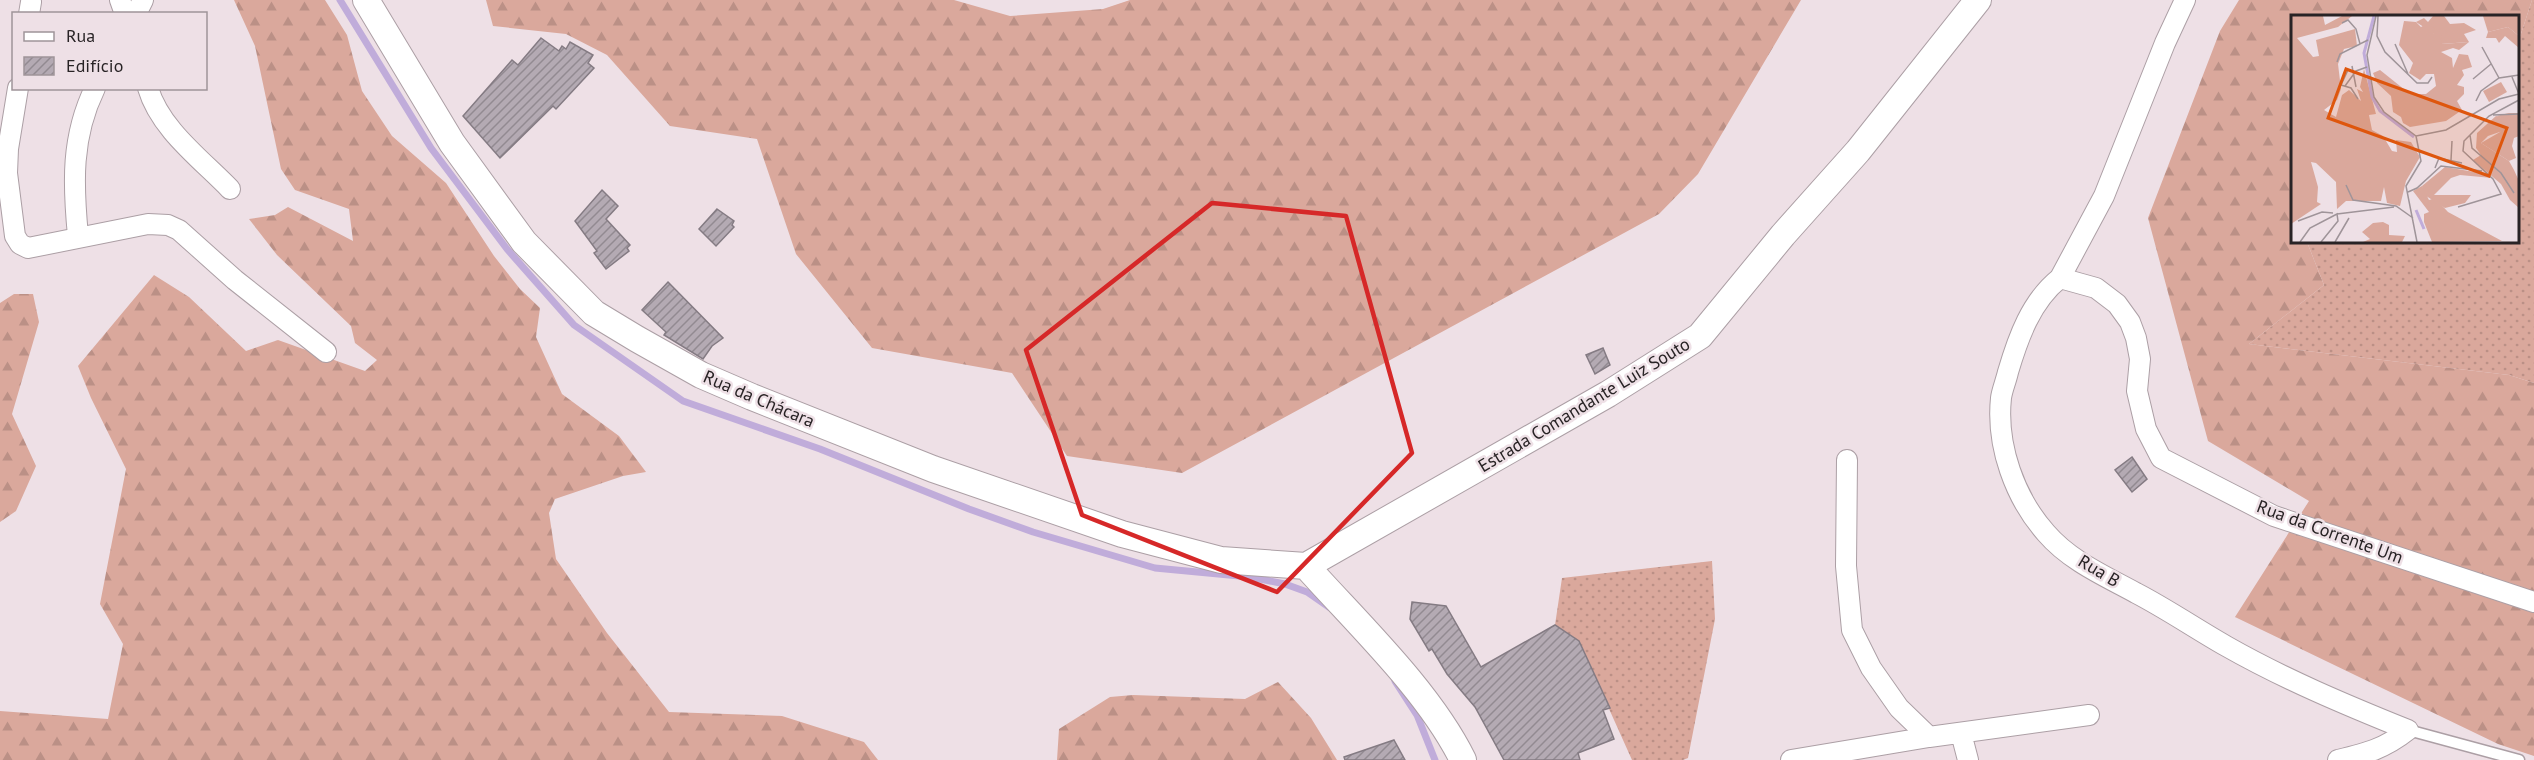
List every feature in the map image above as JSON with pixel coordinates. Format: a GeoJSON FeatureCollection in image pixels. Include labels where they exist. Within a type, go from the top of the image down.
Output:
{"type":"FeatureCollection","features":[{"type":"Feature","properties":{"kind":"street","name":"Rua da Chácara"},"geometry":{"type":"LineString","coordinates":[[366,0],[452,142],[524,242],[594,313],[636,339],[702,375],[752,397],[933,469],[1122,534],[1221,560],[1306,566]]}},
{"type":"Feature","properties":{"kind":"street","name":"Estrada Comandante Luiz Souto"},"geometry":{"type":"LineString","coordinates":[[1306,566],[1608,394],[1700,336],[1783,235],[1858,151],[1978,0]]}},
{"type":"Feature","properties":{"kind":"street"},"geometry":{"type":"LineString","coordinates":[[2060,278],[2104,196],[2185,0]]}},
{"type":"Feature","properties":{"kind":"street"},"geometry":{"type":"LineString","coordinates":[[18,90],[8,148],[7,173],[15,236],[20,244],[28,248],[148,224],[168,225],[179,230],[235,280],[326,352]]}},
{"type":"Feature","properties":{"kind":"street"},"geometry":{"type":"LineString","coordinates":[[78,237],[74,165],[83,117],[94,90]]}},
{"type":"Feature","properties":{"kind":"street"},"geometry":{"type":"LineString","coordinates":[[148,90],[152,104],[164,121],[230,189]]}},
{"type":"Feature","properties":{"kind":"street","name":"Rua da Corrente Um"},"geometry":{"type":"LineString","coordinates":[[2060,278],[2096,288],[2117,304],[2130,322],[2140,359],[2137,391],[2146,429],[2161,458],[2274,516],[2534,602]]}},
{"type":"Feature","properties":{"kind":"street","name":"Rua B"},"geometry":{"type":"LineString","coordinates":[[2060,278],[2049,287],[2029,315],[2014,351],[2001,397],[2001,426],[2007,460],[2022,500],[2047,535],[2092,571],[2137,593],[2225,646],[2310,689],[2408,730]]}},
{"type":"Feature","properties":{"kind":"street"},"geometry":{"type":"LineString","coordinates":[[1847,460],[1846,566],[1852,630],[1871,668],[1899,708],[1929,737]]}},
{"type":"Feature","properties":{"kind":"street"},"geometry":{"type":"LineString","coordinates":[[1306,566],[1401,672],[1444,729],[1463,760]]}},
{"type":"Feature","properties":{"kind":"street"},"geometry":{"type":"LineString","coordinates":[[1791,760],[1929,737],[2089,715]]}},
{"type":"Feature","properties":{"kind":"street"},"geometry":{"type":"LineString","coordinates":[[2338,760],[2370,753],[2388,746],[2408,730]]}},
{"type":"Feature","properties":{"kind":"street"},"geometry":{"type":"LineString","coordinates":[[1961,733],[1968,760]]}},
{"type":"Feature","properties":{"kind":"lane"},"geometry":{"type":"LineString","coordinates":[[2408,730],[2519,760]]}},
{"type":"Feature","properties":{"kind":"highlighted area"},"geometry":{"type":"Polygon","coordinates":[[[1212,203],[1346,216],[1412,453],[1277,592],[1082,515],[1026,350],[1212,203]]]}},
{"type":"Feature","properties":{"kind":"green space"},"geometry":{"type":"Polygon","coordinates":[[[234,0],[325,0],[347,35],[362,91],[392,136],[446,183],[494,256],[520,289],[540,308],[536,337],[562,394],[619,436],[646,472],[623,476],[555,499],[549,513],[556,559],[607,633],[669,712],[782,716],[864,742],[878,760],[0,760],[0,711],[108,719],[123,644],[100,604],[126,469],[78,366],[154,275],[189,297],[246,351],[278,340],[365,371],[377,360],[355,343],[351,326],[277,255],[249,219],[275,215],[288,207],[353,241],[349,209],[295,190],[281,169],[255,46],[234,0]]]}},
{"type":"Feature","properties":{"kind":"green space"},"geometry":{"type":"Polygon","coordinates":[[[486,0],[954,0],[1010,16],[1103,9],[1130,0],[1801,0],[1698,174],[1659,214],[1182,473],[1067,456],[1012,373],[872,348],[796,254],[757,139],[670,126],[607,55],[566,34],[493,26],[486,0]]]}},
{"type":"Feature","properties":{"kind":"green space"},"geometry":{"type":"Polygon","coordinates":[[[2239,0],[2532,0],[2519,40],[2519,15],[2291,15],[2291,243],[2307,243],[2324,285],[2249,344],[2509,375],[2534,383],[2534,756],[2498,744],[2235,617],[2309,501],[2208,441],[2148,218],[2220,31],[2239,0]]]}},
{"type":"Feature","properties":{"kind":"green space"},"geometry":{"type":"Polygon","coordinates":[[[2532,0],[2534,0],[2534,383],[2509,375],[2249,344],[2324,285],[2307,243],[2519,243],[2519,40],[2532,0]]]}},
{"type":"Feature","properties":{"kind":"green space"},"geometry":{"type":"Polygon","coordinates":[[[14,294],[33,294],[39,322],[12,414],[36,466],[16,511],[0,522],[0,303],[14,294]]]}},
{"type":"Feature","properties":{"kind":"green space"},"geometry":{"type":"Polygon","coordinates":[[[1712,561],[1715,619],[1688,758],[1683,760],[1632,760],[1579,642],[1555,625],[1562,578],[1712,561]]]}},
{"type":"Feature","properties":{"kind":"green space"},"geometry":{"type":"Polygon","coordinates":[[[1278,682],[1311,718],[1337,760],[1057,760],[1059,729],[1110,697],[1133,695],[1245,699],[1278,682]]]}},
{"type":"Feature","properties":{"kind":"building"},"geometry":{"type":"Polygon","coordinates":[[[541,38],[559,51],[562,46],[566,49],[570,42],[593,55],[588,63],[594,68],[556,109],[553,106],[500,158],[463,116],[512,60],[518,65],[541,38]]]}},
{"type":"Feature","properties":{"kind":"building"},"geometry":{"type":"Polygon","coordinates":[[[602,190],[618,206],[606,219],[630,245],[627,248],[629,251],[606,269],[594,253],[597,251],[575,221],[602,190]]]}},
{"type":"Feature","properties":{"kind":"building"},"geometry":{"type":"Polygon","coordinates":[[[717,209],[734,221],[732,225],[734,227],[716,246],[699,229],[717,209]]]}},
{"type":"Feature","properties":{"kind":"building"},"geometry":{"type":"Polygon","coordinates":[[[668,282],[723,338],[712,346],[703,359],[664,335],[666,332],[642,310],[668,282]]]}},
{"type":"Feature","properties":{"kind":"building"},"geometry":{"type":"Polygon","coordinates":[[[1603,348],[1610,365],[1595,374],[1586,355],[1603,348]]]}},
{"type":"Feature","properties":{"kind":"building"},"geometry":{"type":"Polygon","coordinates":[[[2132,457],[2147,479],[2132,492],[2115,470],[2132,457]]]}},
{"type":"Feature","properties":{"kind":"building"},"geometry":{"type":"Polygon","coordinates":[[[1412,602],[1446,606],[1481,667],[1555,625],[1579,641],[1610,708],[1603,710],[1614,739],[1578,753],[1580,760],[1504,760],[1475,707],[1447,674],[1432,649],[1429,651],[1410,619],[1412,602]]]}},
{"type":"Feature","properties":{"kind":"building"},"geometry":{"type":"Polygon","coordinates":[[[1394,740],[1405,760],[1345,760],[1344,757],[1394,740]]]}},
{"type":"Feature","properties":{"kind":"waterway"},"geometry":{"type":"LineString","coordinates":[[340,0],[431,148],[507,249],[574,325],[683,401],[820,449],[969,509],[1033,532],[1155,568],[1250,577],[1285,584],[1307,592],[1330,608]]}},
{"type":"Feature","properties":{"kind":"waterway"},"geometry":{"type":"LineString","coordinates":[[1395,681],[1417,715],[1435,760]]}}]}
